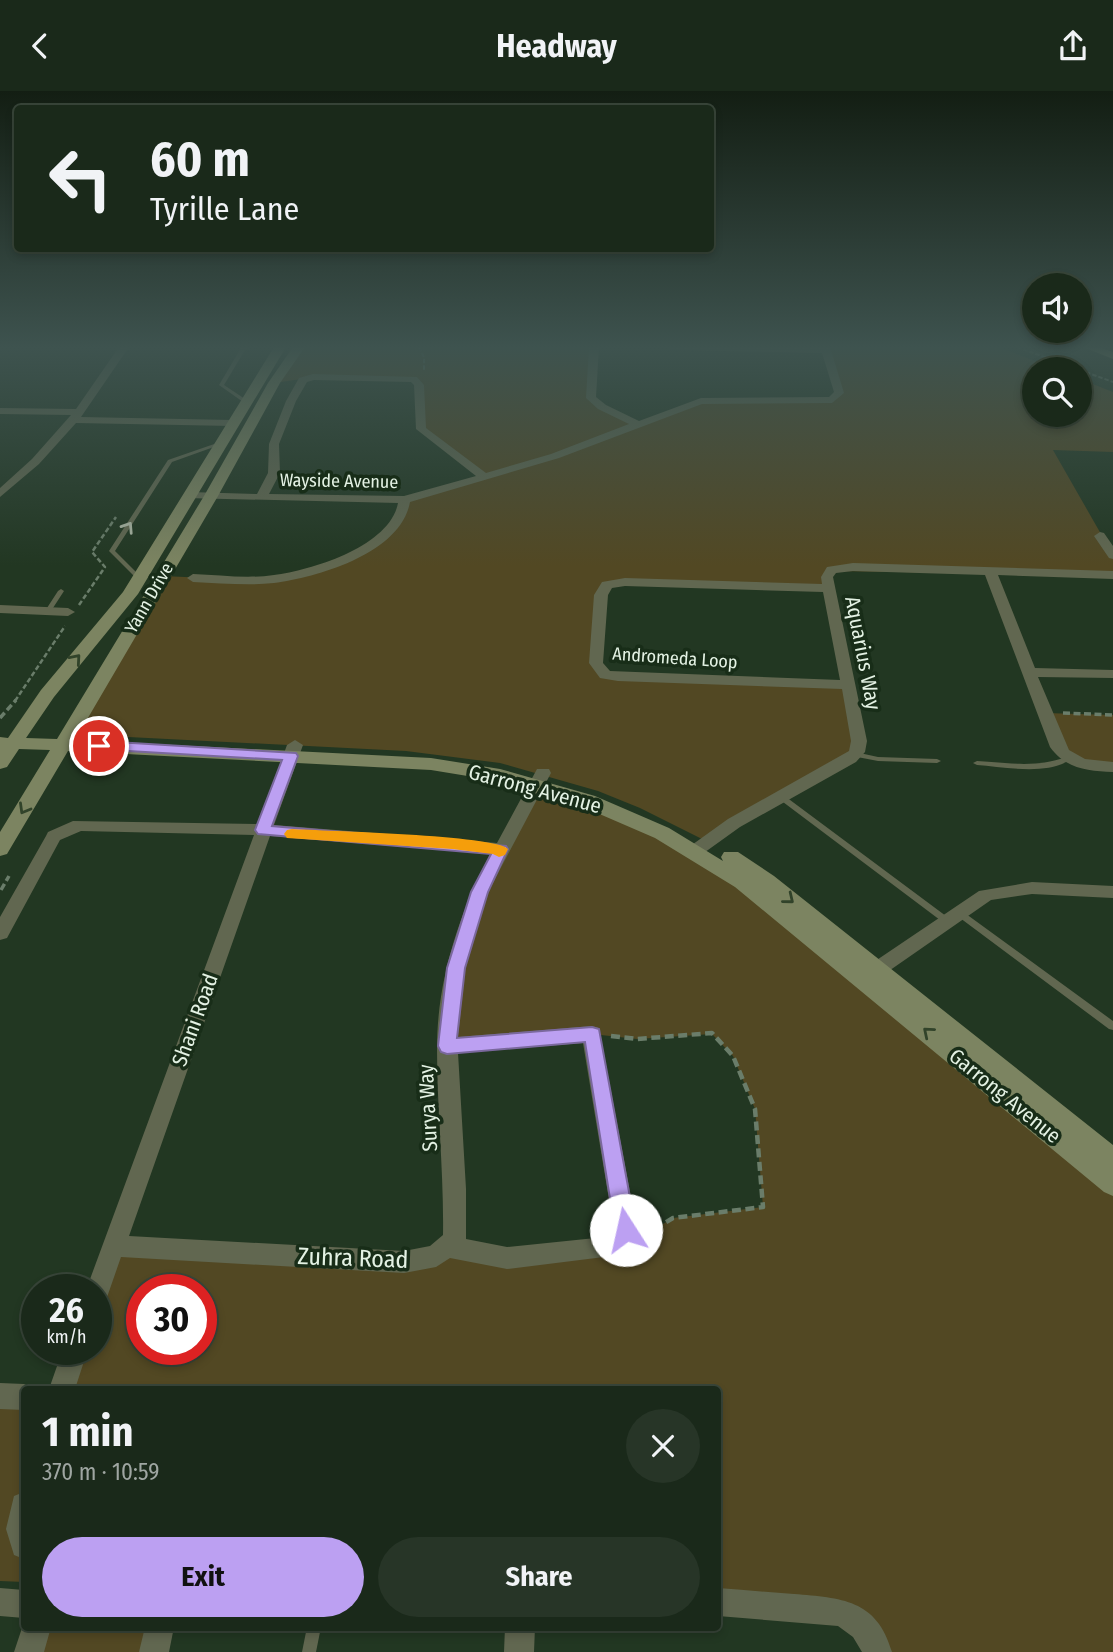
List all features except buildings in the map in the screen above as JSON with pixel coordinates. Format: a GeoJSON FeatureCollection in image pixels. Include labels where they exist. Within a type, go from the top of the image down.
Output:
{"type":"FeatureCollection","features":[{"type":"Feature","properties":{"kind":"street"},"geometry":{"type":"LineString","coordinates":[[0,423],[58,420]]}},
{"type":"Feature","properties":{"kind":"street"},"geometry":{"type":"LineString","coordinates":[[0,494],[25,473],[72,420]]}},
{"type":"Feature","properties":{"kind":"street"},"geometry":{"type":"LineString","coordinates":[[107,420],[233,423]]}},
{"type":"Feature","properties":{"kind":"street","name":"Yann Drive"},"geometry":{"type":"LineString","coordinates":[[0,763],[9,737],[111,618],[140,579],[235,420]]}},
{"type":"Feature","properties":{"kind":"street","name":"Yann Drive"},"geometry":{"type":"LineString","coordinates":[[0,849],[211,496],[253,420]]}},
{"type":"Feature","properties":{"kind":"street"},"geometry":{"type":"LineString","coordinates":[[261,498],[274,473],[274,444],[285,420]]}},
{"type":"Feature","properties":{"kind":"street"},"geometry":{"type":"LineString","coordinates":[[421,420],[421,429],[486,478]]}},
{"type":"Feature","properties":{"kind":"street"},"geometry":{"type":"LineString","coordinates":[[628,420],[639,425]]}},
{"type":"Feature","properties":{"kind":"street","name":"Wayside Avenue"},"geometry":{"type":"LineString","coordinates":[[190,496],[405,501],[555,456],[653,420]]}},
{"type":"Feature","properties":{"kind":"street"},"geometry":{"type":"LineString","coordinates":[[192,578],[271,580],[308,571],[368,548],[388,536],[404,515],[405,501]]}},
{"type":"Feature","properties":{"kind":"street"},"geometry":{"type":"LineString","coordinates":[[1100,536],[1113,555]]}},
{"type":"Feature","properties":{"kind":"street","name":"Aquarius Way"},"geometry":{"type":"LineString","coordinates":[[855,754],[859,741],[827,577],[832,571],[840,568],[1113,575]]}},
{"type":"Feature","properties":{"kind":"street"},"geometry":{"type":"LineString","coordinates":[[990,571],[1058,747],[1067,759],[1088,766],[1113,767]]}},
{"type":"Feature","properties":{"kind":"street","name":"Andromeda Loop"},"geometry":{"type":"LineString","coordinates":[[829,588],[625,582],[607,585],[601,596],[596,663],[604,675],[618,677],[848,685]]}},
{"type":"Feature","properties":{"kind":"street"},"geometry":{"type":"LineString","coordinates":[[0,609],[48,611],[70,615]]}},
{"type":"Feature","properties":{"kind":"street"},"geometry":{"type":"LineString","coordinates":[[1028,671],[1113,674]]}},
{"type":"Feature","properties":{"kind":"street","name":"Garrong Avenue"},"geometry":{"type":"LineString","coordinates":[[9,737],[293,750],[432,764],[539,779],[702,847],[742,882],[871,974],[1104,1155],[1113,1184]]}},
{"type":"Feature","properties":{"kind":"street","name":"Shani Road"},"geometry":{"type":"LineString","coordinates":[[104,1274],[293,750]]}},
{"type":"Feature","properties":{"kind":"street"},"geometry":{"type":"LineString","coordinates":[[702,847],[734,823],[855,754]]}},
{"type":"Feature","properties":{"kind":"street","name":"Surya Way"},"geometry":{"type":"LineString","coordinates":[[448,1247],[456,1232],[447,1046],[459,956],[480,892],[539,779]]}},
{"type":"Feature","properties":{"kind":"street"},"geometry":{"type":"LineString","coordinates":[[0,933],[54,836],[65,829],[92,824],[263,830],[501,849]]}},
{"type":"Feature","properties":{"kind":"street"},"geometry":{"type":"LineString","coordinates":[[871,974],[985,895],[1006,889],[1113,892]]}},
{"type":"Feature","properties":{"kind":"street"},"geometry":{"type":"LineString","coordinates":[[447,1046],[592,1034],[628,1245],[507,1258],[448,1247]]}},
{"type":"Feature","properties":{"kind":"street","name":"Zuhra Road"},"geometry":{"type":"LineString","coordinates":[[114,1246],[404,1262],[436,1256],[448,1247]]}},
{"type":"Feature","properties":{"kind":"street"},"geometry":{"type":"LineString","coordinates":[[63,1386],[70,1365]]}},
{"type":"Feature","properties":{"kind":"street"},"geometry":{"type":"LineString","coordinates":[[0,1396],[21,1397]]}},
{"type":"Feature","properties":{"kind":"street"},"geometry":{"type":"LineString","coordinates":[[0,1602],[21,1604]]}},
{"type":"Feature","properties":{"kind":"street"},"geometry":{"type":"LineString","coordinates":[[721,1602],[839,1612],[854,1617],[872,1640]]}},
{"type":"Feature","properties":{"kind":"street"},"geometry":{"type":"LineString","coordinates":[[29,1652],[36,1631]]}},
{"type":"Feature","properties":{"kind":"street"},"geometry":{"type":"LineString","coordinates":[[153,1652],[159,1631]]}},
{"type":"Feature","properties":{"kind":"street"},"geometry":{"type":"LineString","coordinates":[[519,1652],[520,1631]]}},
{"type":"Feature","properties":{"kind":"lane"},"geometry":{"type":"LineString","coordinates":[[140,579],[112,551],[170,461],[222,443]]}},
{"type":"Feature","properties":{"kind":"lane"},"geometry":{"type":"LineString","coordinates":[[48,611],[61,591]]}},
{"type":"Feature","properties":{"kind":"lane"},"geometry":{"type":"LineString","coordinates":[[855,754],[877,759],[937,761]]}},
{"type":"Feature","properties":{"kind":"lane"},"geometry":{"type":"LineString","coordinates":[[977,763],[1044,765],[1060,763],[1067,759]]}},
{"type":"Feature","properties":{"kind":"lane"},"geometry":{"type":"LineString","coordinates":[[782,797],[1113,1026]]}},
{"type":"Feature","properties":{"kind":"lane"},"geometry":{"type":"LineString","coordinates":[[309,1652],[313,1631]]}},
{"type":"Feature","properties":{"kind":"path"},"geometry":{"type":"LineString","coordinates":[[0,719],[9,711],[70,615],[105,567],[92,552],[116,518]]}},
{"type":"Feature","properties":{"kind":"path"},"geometry":{"type":"LineString","coordinates":[[1045,713],[1113,715]]}},
{"type":"Feature","properties":{"kind":"path"},"geometry":{"type":"LineString","coordinates":[[0,892],[9,876]]}},
{"type":"Feature","properties":{"kind":"path"},"geometry":{"type":"LineString","coordinates":[[592,1034],[636,1039],[712,1033],[733,1056],[755,1109],[764,1207],[673,1218],[628,1245]]}},
{"type":"Feature","properties":{"kind":"shaded area"},"geometry":{"type":"Polygon","coordinates":[[[422,420],[630,420],[639,425],[652,420],[1022,420],[1022,427],[1092,427],[1092,420],[1113,420],[1113,452],[1053,450],[1113,555],[1113,575],[832,571],[829,588],[607,585],[596,663],[605,675],[848,685],[857,752],[708,842],[640,808],[598,791],[500,763],[406,751],[69,734],[162,576],[255,580],[297,575],[378,542],[405,500],[485,478],[424,433],[422,420]]]}},
{"type":"Feature","properties":{"kind":"shaded area"},"geometry":{"type":"Polygon","coordinates":[[[1045,713],[1113,715],[1113,767],[1074,761],[1045,713]]]}},
{"type":"Feature","properties":{"kind":"shaded area"},"geometry":{"type":"Polygon","coordinates":[[[536,785],[695,851],[1113,1184],[1113,1652],[877,1652],[820,1609],[721,1602],[721,1386],[63,1386],[70,1365],[112,1365],[112,1274],[104,1274],[114,1246],[486,1256],[628,1245],[673,1218],[763,1207],[755,1109],[733,1056],[712,1034],[637,1039],[592,1034],[447,1046],[466,932],[536,785]]]}},
{"type":"Feature","properties":{"kind":"shaded area"},"geometry":{"type":"Polygon","coordinates":[[[0,1396],[21,1397],[21,1582],[0,1581],[0,1396]]]}},
{"type":"Feature","properties":{"kind":"shaded area"},"geometry":{"type":"Polygon","coordinates":[[[35,1631],[163,1631],[158,1652],[29,1652],[35,1631]]]}},
{"type":"Feature","properties":{"kind":"slow traffic"},"geometry":{"type":"LineString","coordinates":[[292,834],[452,843],[501,849],[499,852]]}},
{"type":"Feature","properties":{"kind":"route"},"geometry":{"type":"LineString","coordinates":[[99,746],[290,756],[263,830],[501,849],[480,892],[456,968],[447,1046],[592,1034],[626,1230]]}}]}
